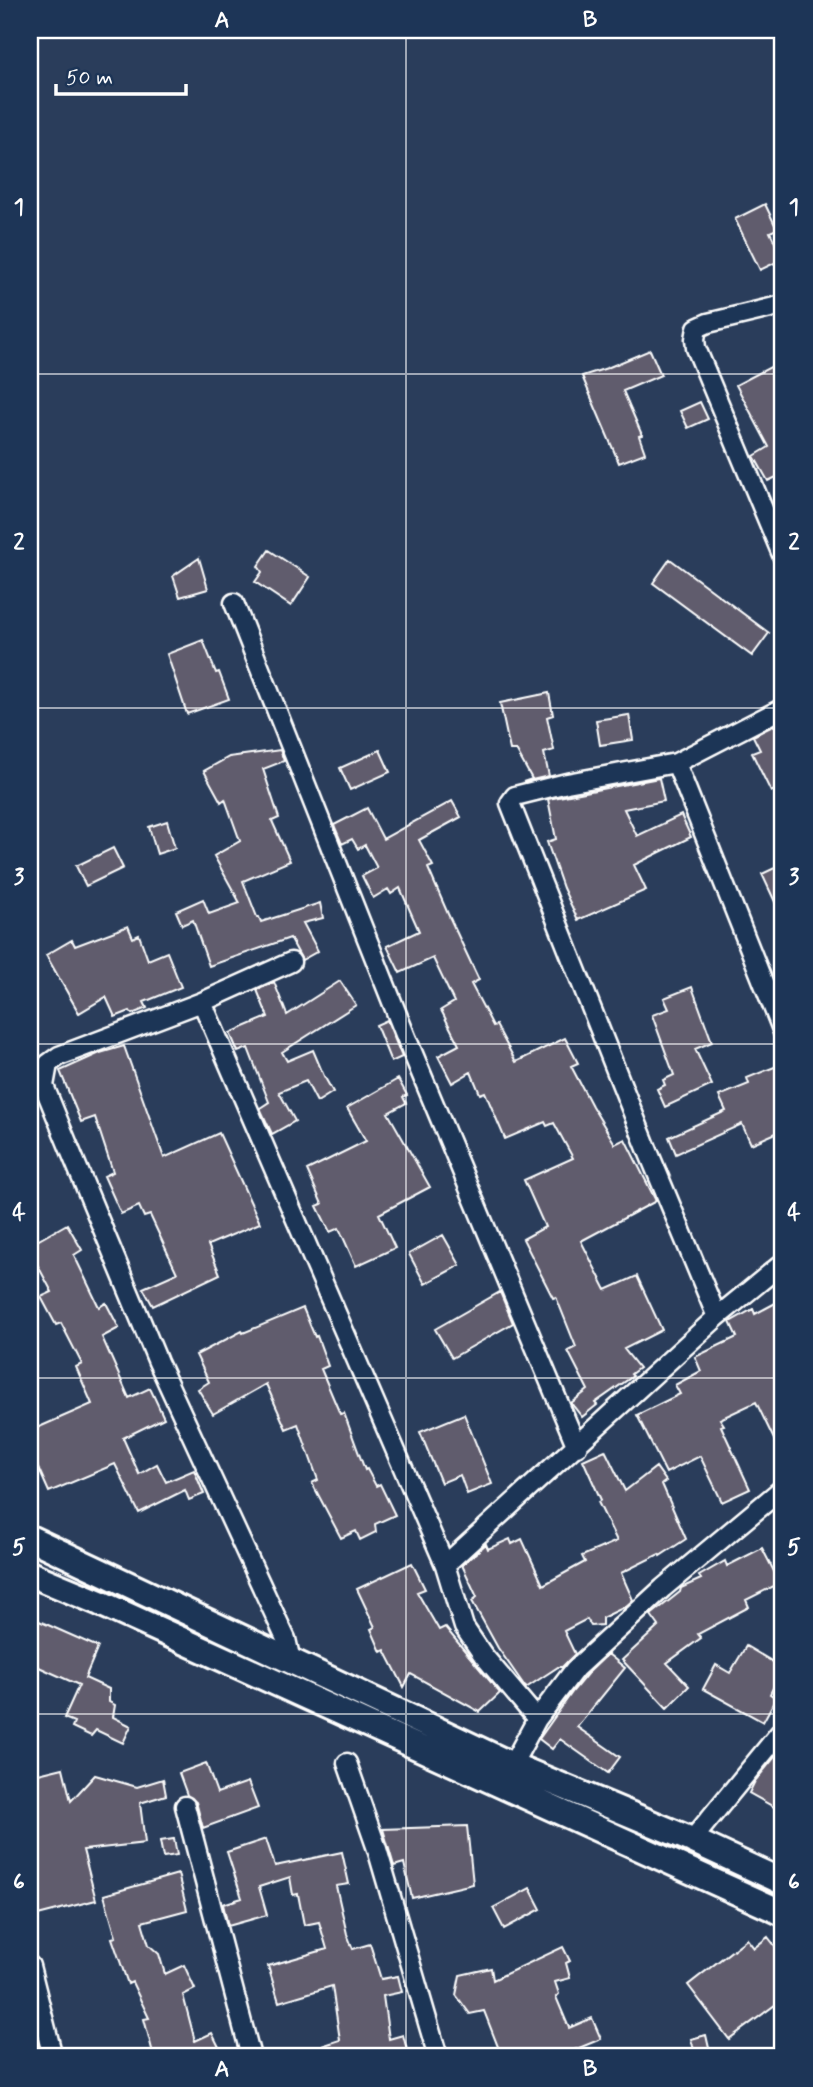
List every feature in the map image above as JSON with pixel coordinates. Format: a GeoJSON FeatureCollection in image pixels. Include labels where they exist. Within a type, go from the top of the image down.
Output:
{"type":"FeatureCollection","features":[{"type":"Feature","properties":{"kind":"main road"},"geometry":{"type":"LineString","coordinates":[[30,1538],[512,1765],[692,1840],[783,1882]]}},
{"type":"Feature","properties":{"kind":"main road"},"geometry":{"type":"LineString","coordinates":[[30,1574],[100,1603],[783,1913]]}},
{"type":"Feature","properties":{"kind":"street"},"geometry":{"type":"LineString","coordinates":[[783,305],[708,323],[697,328],[695,339],[783,557]]}},
{"type":"Feature","properties":{"kind":"street"},"geometry":{"type":"LineString","coordinates":[[234,603],[406,1037],[577,1447]]}},
{"type":"Feature","properties":{"kind":"street"},"geometry":{"type":"LineString","coordinates":[[717,1317],[510,803],[515,796],[567,783],[676,763],[783,708]]}},
{"type":"Feature","properties":{"kind":"street"},"geometry":{"type":"LineString","coordinates":[[676,763],[783,1032]]}},
{"type":"Feature","properties":{"kind":"street"},"geometry":{"type":"LineString","coordinates":[[291,962],[202,1002],[59,1056],[48,1064],[44,1080],[158,1362],[286,1639],[291,1661]]}},
{"type":"Feature","properties":{"kind":"street"},"geometry":{"type":"LineString","coordinates":[[202,1002],[445,1566],[464,1627],[483,1655],[537,1719]]}},
{"type":"Feature","properties":{"kind":"street"},"geometry":{"type":"LineString","coordinates":[[445,1566],[717,1317],[783,1263]]}},
{"type":"Feature","properties":{"kind":"street"},"geometry":{"type":"LineString","coordinates":[[512,1765],[537,1719],[575,1669],[663,1588],[783,1488]]}},
{"type":"Feature","properties":{"kind":"street"},"geometry":{"type":"LineString","coordinates":[[692,1840],[783,1729]]}},
{"type":"Feature","properties":{"kind":"street"},"geometry":{"type":"LineString","coordinates":[[347,1763],[377,1849],[438,2057]]}},
{"type":"Feature","properties":{"kind":"street"},"geometry":{"type":"LineString","coordinates":[[185,1806],[251,2057]]}},
{"type":"Feature","properties":{"kind":"street"},"geometry":{"type":"LineString","coordinates":[[30,1966],[53,2057]]}},
{"type":"Feature","properties":{"kind":"building"},"geometry":{"type":"Polygon","coordinates":[[[765,204],[777,229],[770,232],[783,259],[760,270],[735,219],[765,204]]]}},
{"type":"Feature","properties":{"kind":"building"},"geometry":{"type":"Polygon","coordinates":[[[650,350],[661,375],[623,391],[642,435],[639,436],[645,453],[619,463],[582,376],[650,350]]]}},
{"type":"Feature","properties":{"kind":"building"},"geometry":{"type":"Polygon","coordinates":[[[778,363],[783,373],[783,474],[768,481],[754,456],[769,447],[736,385],[778,363]]]}},
{"type":"Feature","properties":{"kind":"building"},"geometry":{"type":"Polygon","coordinates":[[[700,402],[708,419],[688,428],[680,411],[700,402]]]}},
{"type":"Feature","properties":{"kind":"building"},"geometry":{"type":"Polygon","coordinates":[[[269,550],[310,577],[291,606],[255,582],[262,572],[258,566],[269,550]]]}},
{"type":"Feature","properties":{"kind":"building"},"geometry":{"type":"Polygon","coordinates":[[[199,558],[208,589],[180,597],[173,576],[199,558]]]}},
{"type":"Feature","properties":{"kind":"building"},"geometry":{"type":"Polygon","coordinates":[[[670,559],[769,633],[752,656],[653,583],[670,559]]]}},
{"type":"Feature","properties":{"kind":"building"},"geometry":{"type":"Polygon","coordinates":[[[203,640],[229,699],[187,714],[167,654],[203,640]]]}},
{"type":"Feature","properties":{"kind":"building"},"geometry":{"type":"Polygon","coordinates":[[[549,693],[553,715],[547,717],[554,750],[544,753],[549,776],[523,782],[532,779],[516,750],[510,750],[500,703],[549,693]]]}},
{"type":"Feature","properties":{"kind":"building"},"geometry":{"type":"Polygon","coordinates":[[[629,715],[633,740],[600,745],[596,720],[629,715]]]}},
{"type":"Feature","properties":{"kind":"building"},"geometry":{"type":"Polygon","coordinates":[[[783,721],[783,786],[771,792],[752,753],[760,750],[753,736],[783,721]]]}},
{"type":"Feature","properties":{"kind":"building"},"geometry":{"type":"Polygon","coordinates":[[[280,750],[284,761],[263,769],[279,818],[272,821],[290,861],[243,881],[261,922],[320,903],[323,918],[303,923],[318,951],[302,960],[290,938],[209,966],[193,920],[182,925],[176,911],[203,899],[209,914],[240,903],[214,856],[240,841],[225,799],[221,802],[204,771],[229,757],[280,750]]]}},
{"type":"Feature","properties":{"kind":"building"},"geometry":{"type":"Polygon","coordinates":[[[380,750],[390,772],[350,790],[340,768],[380,750]]]}},
{"type":"Feature","properties":{"kind":"building"},"geometry":{"type":"Polygon","coordinates":[[[659,778],[664,801],[624,809],[637,836],[681,815],[691,837],[634,865],[646,890],[578,920],[563,888],[547,842],[556,839],[548,799],[659,778]]]}},
{"type":"Feature","properties":{"kind":"building"},"geometry":{"type":"Polygon","coordinates":[[[452,801],[461,817],[419,840],[433,866],[428,868],[479,980],[471,984],[516,1062],[565,1038],[578,1063],[571,1066],[592,1106],[615,1144],[625,1139],[656,1201],[581,1241],[606,1290],[637,1276],[662,1330],[624,1349],[639,1368],[631,1374],[633,1376],[595,1403],[597,1405],[582,1417],[571,1403],[588,1390],[568,1351],[576,1347],[556,1297],[553,1298],[523,1239],[545,1227],[524,1180],[573,1158],[554,1123],[547,1126],[545,1122],[505,1139],[485,1092],[480,1094],[471,1072],[452,1083],[438,1056],[459,1045],[441,1010],[454,1002],[433,958],[400,973],[387,946],[419,931],[400,888],[391,894],[388,889],[373,898],[362,876],[377,868],[365,845],[358,849],[352,839],[342,844],[334,825],[367,808],[383,839],[452,801]]]}},
{"type":"Feature","properties":{"kind":"building"},"geometry":{"type":"Polygon","coordinates":[[[167,821],[175,848],[157,854],[149,827],[167,821]]]}},
{"type":"Feature","properties":{"kind":"building"},"geometry":{"type":"Polygon","coordinates":[[[113,848],[123,868],[86,886],[76,866],[113,848]]]}},
{"type":"Feature","properties":{"kind":"building"},"geometry":{"type":"Polygon","coordinates":[[[783,864],[783,919],[762,874],[783,864]]]}},
{"type":"Feature","properties":{"kind":"building"},"geometry":{"type":"Polygon","coordinates":[[[128,926],[133,938],[139,935],[148,960],[167,952],[181,987],[144,1002],[147,1008],[132,1014],[130,1011],[115,1017],[106,997],[79,1013],[46,955],[72,940],[75,946],[128,926]]]}},
{"type":"Feature","properties":{"kind":"building"},"geometry":{"type":"Polygon","coordinates":[[[340,981],[356,1005],[282,1052],[287,1061],[313,1050],[333,1092],[317,1102],[306,1081],[279,1092],[295,1121],[272,1134],[260,1108],[269,1102],[248,1048],[238,1052],[230,1033],[268,1017],[257,990],[274,982],[287,1015],[340,981]]]}},
{"type":"Feature","properties":{"kind":"building"},"geometry":{"type":"Polygon","coordinates":[[[692,987],[712,1042],[695,1049],[712,1085],[665,1107],[657,1089],[665,1085],[663,1080],[674,1075],[652,1015],[669,1009],[664,998],[692,987]]]}},
{"type":"Feature","properties":{"kind":"building"},"geometry":{"type":"Polygon","coordinates":[[[387,1020],[402,1057],[391,1062],[376,1025],[387,1020]]]}},
{"type":"Feature","properties":{"kind":"building"},"geometry":{"type":"Polygon","coordinates":[[[124,1046],[164,1158],[219,1133],[260,1223],[208,1245],[220,1274],[153,1306],[143,1288],[177,1273],[150,1215],[144,1217],[139,1206],[121,1214],[104,1176],[113,1172],[95,1117],[81,1122],[60,1071],[100,1053],[124,1046]]]}},
{"type":"Feature","properties":{"kind":"building"},"geometry":{"type":"Polygon","coordinates":[[[777,1066],[783,1080],[783,1130],[751,1144],[742,1124],[676,1154],[669,1137],[726,1111],[719,1096],[749,1084],[747,1078],[777,1066]]]}},
{"type":"Feature","properties":{"kind":"building"},"geometry":{"type":"Polygon","coordinates":[[[398,1079],[407,1095],[403,1097],[406,1103],[388,1113],[430,1187],[379,1214],[395,1248],[356,1266],[339,1228],[330,1232],[317,1206],[322,1204],[307,1170],[366,1141],[347,1108],[398,1079]]]}},
{"type":"Feature","properties":{"kind":"building"},"geometry":{"type":"Polygon","coordinates":[[[67,1224],[82,1250],[74,1255],[99,1307],[106,1303],[119,1328],[102,1337],[129,1398],[150,1388],[164,1418],[123,1438],[139,1474],[157,1464],[166,1482],[194,1470],[204,1494],[189,1500],[185,1490],[139,1513],[115,1464],[49,1492],[33,1456],[30,1457],[30,1431],[92,1404],[76,1367],[82,1364],[61,1323],[56,1325],[41,1297],[52,1292],[30,1251],[30,1245],[67,1224]]]}},
{"type":"Feature","properties":{"kind":"building"},"geometry":{"type":"Polygon","coordinates":[[[443,1235],[460,1265],[425,1284],[409,1254],[443,1235]]]}},
{"type":"Feature","properties":{"kind":"building"},"geometry":{"type":"Polygon","coordinates":[[[500,1292],[513,1323],[452,1358],[435,1329],[500,1292]]]}},
{"type":"Feature","properties":{"kind":"building"},"geometry":{"type":"Polygon","coordinates":[[[783,1299],[783,1458],[756,1402],[720,1419],[750,1489],[722,1502],[700,1456],[666,1473],[637,1415],[680,1394],[675,1385],[701,1371],[695,1357],[737,1337],[730,1322],[753,1309],[755,1314],[783,1299]]]}},
{"type":"Feature","properties":{"kind":"building"},"geometry":{"type":"Polygon","coordinates":[[[303,1308],[328,1366],[321,1369],[340,1414],[344,1413],[365,1470],[367,1469],[376,1486],[380,1484],[395,1515],[375,1524],[376,1532],[360,1540],[356,1531],[341,1538],[312,1483],[318,1480],[298,1424],[286,1429],[266,1384],[213,1414],[198,1389],[209,1382],[196,1355],[242,1331],[243,1333],[303,1308]]]}},
{"type":"Feature","properties":{"kind":"building"},"geometry":{"type":"Polygon","coordinates":[[[464,1414],[492,1484],[467,1494],[460,1475],[441,1483],[420,1432],[464,1414]]]}},
{"type":"Feature","properties":{"kind":"building"},"geometry":{"type":"Polygon","coordinates":[[[605,1450],[625,1491],[656,1467],[666,1481],[662,1484],[686,1539],[660,1556],[659,1554],[621,1573],[633,1600],[602,1618],[602,1625],[591,1626],[587,1619],[564,1631],[575,1654],[562,1667],[526,1688],[498,1648],[472,1601],[477,1597],[462,1565],[486,1544],[488,1549],[510,1539],[512,1544],[522,1539],[543,1585],[585,1562],[582,1556],[617,1541],[598,1502],[601,1500],[583,1460],[605,1450]]]}},
{"type":"Feature","properties":{"kind":"building"},"geometry":{"type":"Polygon","coordinates":[[[762,1548],[780,1583],[746,1600],[749,1607],[698,1634],[701,1638],[667,1663],[689,1686],[667,1708],[622,1660],[659,1626],[651,1615],[680,1592],[681,1588],[701,1579],[699,1576],[725,1561],[727,1566],[762,1548]]]}},
{"type":"Feature","properties":{"kind":"building"},"geometry":{"type":"Polygon","coordinates":[[[412,1563],[425,1589],[417,1592],[439,1630],[445,1627],[500,1693],[480,1712],[411,1674],[404,1687],[385,1650],[381,1652],[371,1629],[375,1627],[357,1589],[412,1563]]]}},
{"type":"Feature","properties":{"kind":"building"},"geometry":{"type":"Polygon","coordinates":[[[30,1617],[98,1647],[85,1678],[109,1689],[109,1702],[115,1705],[113,1717],[131,1726],[123,1743],[96,1730],[91,1736],[72,1727],[74,1722],[64,1718],[79,1685],[30,1663],[30,1617]]]}},
{"type":"Feature","properties":{"kind":"building"},"geometry":{"type":"Polygon","coordinates":[[[746,1646],[783,1668],[770,1694],[776,1698],[763,1722],[703,1689],[716,1665],[730,1673],[746,1646]]]}},
{"type":"Feature","properties":{"kind":"building"},"geometry":{"type":"Polygon","coordinates":[[[608,1654],[625,1668],[577,1727],[620,1757],[608,1773],[560,1739],[552,1749],[539,1739],[573,1691],[608,1654]]]}},
{"type":"Feature","properties":{"kind":"building"},"geometry":{"type":"Polygon","coordinates":[[[783,1747],[783,1812],[749,1793],[755,1781],[783,1747]]]}},
{"type":"Feature","properties":{"kind":"building"},"geometry":{"type":"Polygon","coordinates":[[[206,1763],[217,1793],[248,1782],[258,1808],[203,1828],[196,1802],[187,1795],[179,1773],[206,1763]]]}},
{"type":"Feature","properties":{"kind":"building"},"geometry":{"type":"Polygon","coordinates":[[[63,1768],[71,1801],[95,1775],[137,1787],[163,1779],[166,1795],[140,1803],[145,1843],[83,1850],[96,1900],[34,1916],[30,1898],[30,1776],[63,1768]]]}},
{"type":"Feature","properties":{"kind":"building"},"geometry":{"type":"Polygon","coordinates":[[[467,1826],[473,1884],[412,1898],[404,1863],[394,1866],[383,1829],[467,1826]]]}},
{"type":"Feature","properties":{"kind":"building"},"geometry":{"type":"Polygon","coordinates":[[[174,1839],[177,1855],[163,1857],[160,1841],[174,1839]]]}},
{"type":"Feature","properties":{"kind":"building"},"geometry":{"type":"Polygon","coordinates":[[[266,1839],[275,1866],[342,1852],[349,1884],[336,1886],[347,1934],[353,1949],[370,1944],[381,1979],[398,1976],[402,1992],[383,1996],[389,2039],[403,2035],[409,2057],[295,2057],[294,2055],[340,2040],[332,1986],[279,2002],[268,1966],[327,1949],[319,1922],[304,1925],[298,1894],[293,1895],[290,1877],[259,1887],[267,1915],[228,1926],[223,1904],[242,1898],[227,1852],[266,1839]]]}},
{"type":"Feature","properties":{"kind":"building"},"geometry":{"type":"Polygon","coordinates":[[[178,1874],[187,1910],[142,1922],[149,1945],[159,1954],[165,1974],[184,1965],[195,1989],[183,1995],[195,2041],[212,2033],[224,2057],[154,2057],[144,2019],[149,2018],[132,1982],[128,1984],[112,1938],[116,1937],[104,1895],[178,1874]]]}},
{"type":"Feature","properties":{"kind":"building"},"geometry":{"type":"Polygon","coordinates":[[[530,1888],[541,1909],[504,1929],[493,1908],[530,1888]]]}},
{"type":"Feature","properties":{"kind":"building"},"geometry":{"type":"Polygon","coordinates":[[[768,1937],[783,1956],[783,2017],[775,2005],[729,2039],[688,1985],[747,1939],[754,1948],[768,1937]]]}},
{"type":"Feature","properties":{"kind":"building"},"geometry":{"type":"Polygon","coordinates":[[[563,1947],[570,1961],[566,1963],[570,1978],[555,1982],[559,1994],[556,1997],[569,2028],[592,2018],[601,2039],[557,2057],[502,2057],[484,2011],[470,2014],[456,1995],[460,1975],[491,1968],[493,1980],[563,1947]]]}},
{"type":"Feature","properties":{"kind":"building"},"geometry":{"type":"Polygon","coordinates":[[[706,2035],[711,2057],[696,2057],[691,2039],[706,2035]]]}}]}
